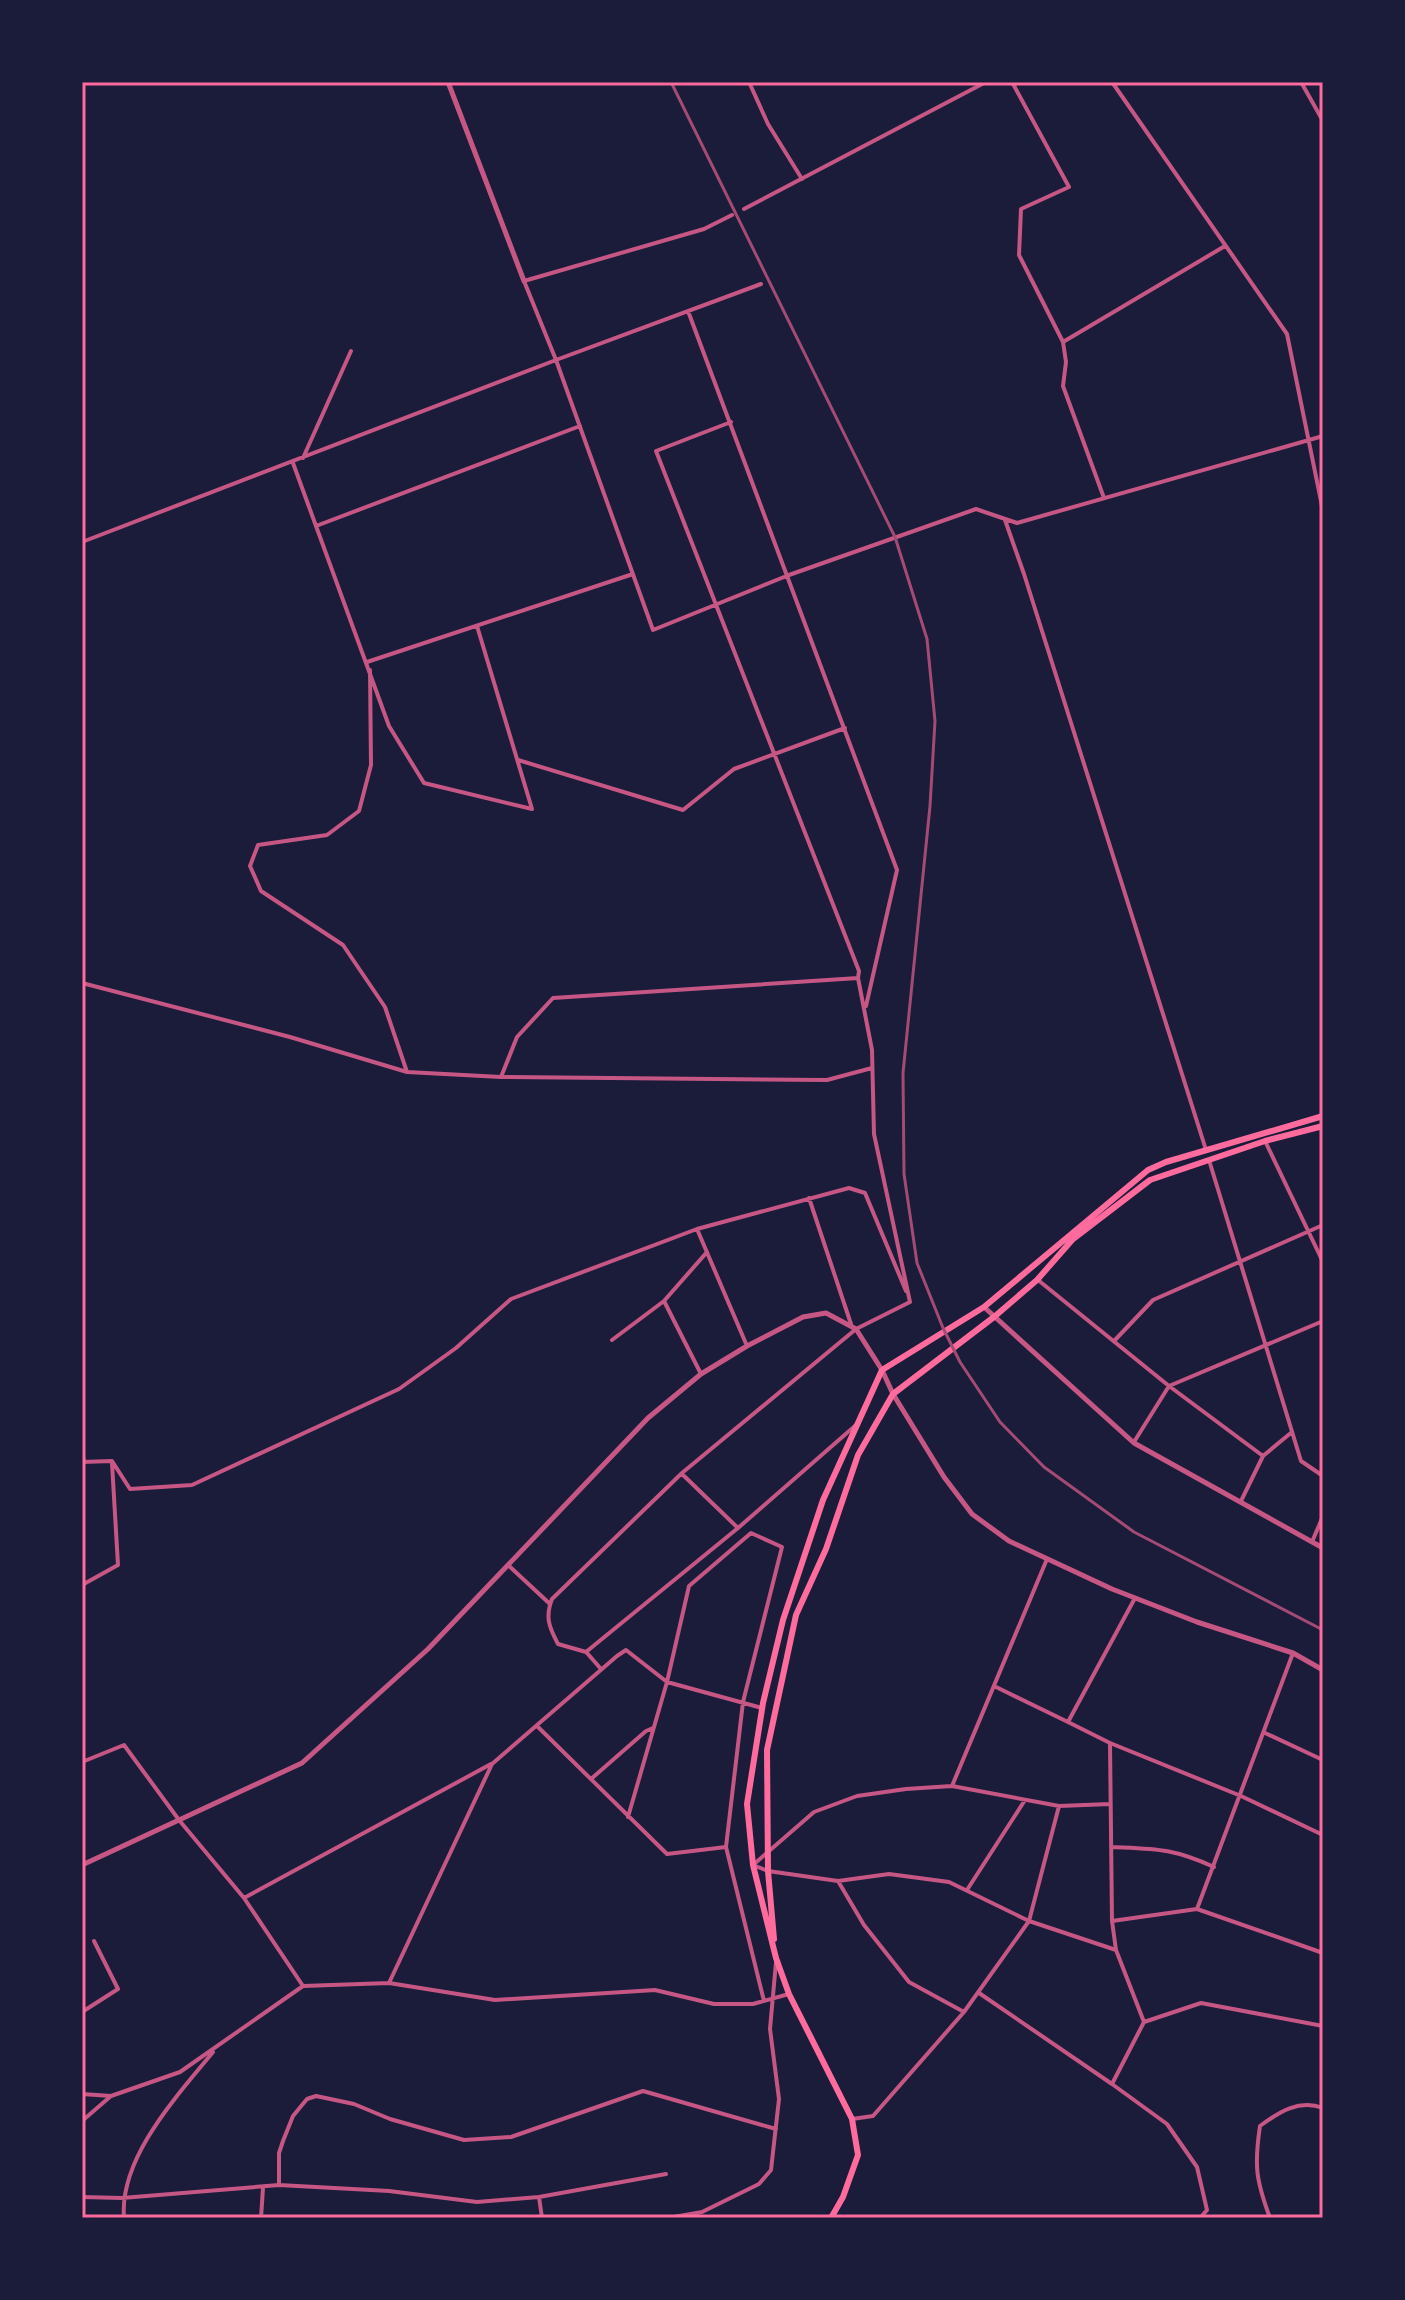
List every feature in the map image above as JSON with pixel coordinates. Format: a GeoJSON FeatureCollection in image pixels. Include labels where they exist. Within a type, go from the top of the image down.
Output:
{"type":"FeatureCollection","features":[{"type":"Feature","properties":{"kind":"main road"},"geometry":{"type":"LineString","coordinates":[[831,2218],[843,2197],[858,2155],[852,2119],[789,1994],[776,1958],[753,1865],[747,1804],[762,1708],[798,1573],[823,1500],[882,1370],[984,1307],[1148,1170],[1323,1116]]}},
{"type":"Feature","properties":{"kind":"main road"},"geometry":{"type":"LineString","coordinates":[[776,1958],[768,1871],[767,1750],[796,1615],[826,1549],[858,1455],[893,1394],[994,1317],[1037,1280],[1073,1239],[1150,1180],[1265,1141],[1323,1126]]}},
{"type":"Feature","properties":{"kind":"street"},"geometry":{"type":"LineString","coordinates":[[448,82],[556,360],[653,630],[789,575],[976,509],[1017,523],[1323,436]]}},
{"type":"Feature","properties":{"kind":"street"},"geometry":{"type":"LineString","coordinates":[[749,82],[768,124],[802,179]]}},
{"type":"Feature","properties":{"kind":"street"},"geometry":{"type":"LineString","coordinates":[[744,209],[986,82]]}},
{"type":"Feature","properties":{"kind":"street"},"geometry":{"type":"LineString","coordinates":[[1012,82],[1069,187],[1021,209],[1019,255],[1063,342],[1066,362],[1063,386],[1104,498]]}},
{"type":"Feature","properties":{"kind":"street"},"geometry":{"type":"LineString","coordinates":[[1112,82],[1287,334],[1323,511]]}},
{"type":"Feature","properties":{"kind":"street"},"geometry":{"type":"LineString","coordinates":[[1301,82],[1323,121]]}},
{"type":"Feature","properties":{"kind":"street"},"geometry":{"type":"LineString","coordinates":[[524,281],[704,229],[732,215]]}},
{"type":"Feature","properties":{"kind":"street"},"geometry":{"type":"LineString","coordinates":[[1063,342],[1225,246]]}},
{"type":"Feature","properties":{"kind":"street"},"geometry":{"type":"LineString","coordinates":[[82,542],[761,284]]}},
{"type":"Feature","properties":{"kind":"street"},"geometry":{"type":"LineString","coordinates":[[688,311],[897,870],[865,1009]]}},
{"type":"Feature","properties":{"kind":"street"},"geometry":{"type":"LineString","coordinates":[[302,459],[351,351]]}},
{"type":"Feature","properties":{"kind":"street"},"geometry":{"type":"LineString","coordinates":[[731,422],[656,451],[859,971],[872,1068],[874,1134],[910,1302]]}},
{"type":"Feature","properties":{"kind":"street"},"geometry":{"type":"LineString","coordinates":[[316,526],[580,426]]}},
{"type":"Feature","properties":{"kind":"street"},"geometry":{"type":"LineString","coordinates":[[293,463],[389,726],[424,783],[532,809],[477,626]]}},
{"type":"Feature","properties":{"kind":"street"},"geometry":{"type":"LineString","coordinates":[[1004,519],[1206,1150]]}},
{"type":"Feature","properties":{"kind":"street"},"geometry":{"type":"LineString","coordinates":[[367,662],[633,574]]}},
{"type":"Feature","properties":{"kind":"street"},"geometry":{"type":"LineString","coordinates":[[370,670],[371,765],[359,811],[327,835],[258,845],[250,866],[261,891],[343,945],[385,1007],[407,1072]]}},
{"type":"Feature","properties":{"kind":"street"},"geometry":{"type":"LineString","coordinates":[[518,760],[683,810],[734,769],[845,728]]}},
{"type":"Feature","properties":{"kind":"street"},"geometry":{"type":"LineString","coordinates":[[501,1077],[517,1037],[553,998],[858,978]]}},
{"type":"Feature","properties":{"kind":"street"},"geometry":{"type":"LineString","coordinates":[[82,983],[290,1037],[407,1072],[501,1077],[827,1080],[872,1068]]}},
{"type":"Feature","properties":{"kind":"street"},"geometry":{"type":"LineString","coordinates":[[1265,1141],[1323,1262]]}},
{"type":"Feature","properties":{"kind":"street"},"geometry":{"type":"LineString","coordinates":[[1209,1160],[1301,1461],[1323,1476]]}},
{"type":"Feature","properties":{"kind":"street"},"geometry":{"type":"LineString","coordinates":[[112,1461],[130,1489],[192,1485],[399,1389],[456,1348],[511,1299],[697,1229],[849,1188],[865,1193],[910,1302]]}},
{"type":"Feature","properties":{"kind":"street"},"geometry":{"type":"LineString","coordinates":[[809,1198],[854,1327],[944,1477],[972,1514],[1009,1541],[1047,1559],[1197,1622],[1293,1653],[1323,1670]]}},
{"type":"Feature","properties":{"kind":"street"},"geometry":{"type":"LineString","coordinates":[[1115,1340],[1153,1300],[1323,1225]]}},
{"type":"Feature","properties":{"kind":"street"},"geometry":{"type":"LineString","coordinates":[[697,1229],[747,1346]]}},
{"type":"Feature","properties":{"kind":"street"},"geometry":{"type":"LineString","coordinates":[[612,1340],[664,1301],[707,1252]]}},
{"type":"Feature","properties":{"kind":"street"},"geometry":{"type":"LineString","coordinates":[[1037,1280],[1169,1386],[1263,1456]]}},
{"type":"Feature","properties":{"kind":"street"},"geometry":{"type":"LineString","coordinates":[[664,1301],[701,1374]]}},
{"type":"Feature","properties":{"kind":"street"},"geometry":{"type":"LineString","coordinates":[[601,1669],[586,1652],[558,1644],[548,1625],[552,1599],[682,1473],[854,1327],[910,1302]]}},
{"type":"Feature","properties":{"kind":"street"},"geometry":{"type":"LineString","coordinates":[[984,1307],[1134,1443],[1323,1548]]}},
{"type":"Feature","properties":{"kind":"street"},"geometry":{"type":"LineString","coordinates":[[82,1865],[302,1763],[428,1649],[648,1418],[701,1374],[803,1317],[826,1313],[854,1327]]}},
{"type":"Feature","properties":{"kind":"street"},"geometry":{"type":"LineString","coordinates":[[1134,1443],[1169,1386],[1323,1321]]}},
{"type":"Feature","properties":{"kind":"street"},"geometry":{"type":"LineString","coordinates":[[586,1652],[738,1528],[857,1424]]}},
{"type":"Feature","properties":{"kind":"street"},"geometry":{"type":"LineString","coordinates":[[1241,1501],[1263,1456],[1292,1432]]}},
{"type":"Feature","properties":{"kind":"street"},"geometry":{"type":"LineString","coordinates":[[82,1451],[83,1462],[112,1461]]}},
{"type":"Feature","properties":{"kind":"street"},"geometry":{"type":"LineString","coordinates":[[82,1585],[118,1565],[112,1461]]}},
{"type":"Feature","properties":{"kind":"street"},"geometry":{"type":"LineString","coordinates":[[682,1473],[738,1528]]}},
{"type":"Feature","properties":{"kind":"street"},"geometry":{"type":"LineString","coordinates":[[1312,1542],[1323,1516]]}},
{"type":"Feature","properties":{"kind":"street"},"geometry":{"type":"LineString","coordinates":[[628,1817],[667,1682],[689,1586],[751,1533],[782,1547],[743,1702],[726,1847],[764,2001]]}},
{"type":"Feature","properties":{"kind":"street"},"geometry":{"type":"LineString","coordinates":[[952,1786],[1047,1559]]}},
{"type":"Feature","properties":{"kind":"street"},"geometry":{"type":"LineString","coordinates":[[508,1565],[550,1604]]}},
{"type":"Feature","properties":{"kind":"street"},"geometry":{"type":"LineString","coordinates":[[1068,1722],[1135,1598]]}},
{"type":"Feature","properties":{"kind":"street"},"geometry":{"type":"LineString","coordinates":[[244,1898],[492,1764],[626,1650],[667,1682],[762,1708]]}},
{"type":"Feature","properties":{"kind":"street"},"geometry":{"type":"LineString","coordinates":[[1197,1909],[1293,1653]]}},
{"type":"Feature","properties":{"kind":"street"},"geometry":{"type":"LineString","coordinates":[[994,1686],[1110,1743],[1241,1796],[1323,1835]]}},
{"type":"Feature","properties":{"kind":"street"},"geometry":{"type":"LineString","coordinates":[[537,1725],[667,1854],[726,1847]]}},
{"type":"Feature","properties":{"kind":"street"},"geometry":{"type":"LineString","coordinates":[[591,1779],[653,1728]]}},
{"type":"Feature","properties":{"kind":"street"},"geometry":{"type":"LineString","coordinates":[[1265,1733],[1323,1760]]}},
{"type":"Feature","properties":{"kind":"street"},"geometry":{"type":"LineString","coordinates":[[1110,1743],[1112,1921],[1116,1950],[1144,2022]]}},
{"type":"Feature","properties":{"kind":"street"},"geometry":{"type":"LineString","coordinates":[[82,1762],[124,1745],[179,1820],[244,1898],[303,1986]]}},
{"type":"Feature","properties":{"kind":"street"},"geometry":{"type":"LineString","coordinates":[[389,1983],[492,1764]]}},
{"type":"Feature","properties":{"kind":"street"},"geometry":{"type":"LineString","coordinates":[[1110,1804],[1059,1806],[952,1786],[857,1796],[814,1812],[753,1865],[768,1871],[838,1881],[889,1874],[949,1882],[1029,1921],[1116,1950]]}},
{"type":"Feature","properties":{"kind":"street"},"geometry":{"type":"LineString","coordinates":[[967,1890],[1025,1800]]}},
{"type":"Feature","properties":{"kind":"street"},"geometry":{"type":"LineString","coordinates":[[852,2119],[873,2116],[964,2012],[1029,1921],[1059,1806]]}},
{"type":"Feature","properties":{"kind":"street"},"geometry":{"type":"LineString","coordinates":[[1110,1847],[1172,1851],[1214,1867]]}},
{"type":"Feature","properties":{"kind":"street"},"geometry":{"type":"LineString","coordinates":[[838,1881],[864,1925],[909,1982],[964,2012]]}},
{"type":"Feature","properties":{"kind":"street"},"geometry":{"type":"LineString","coordinates":[[1112,1921],[1197,1909],[1323,1953]]}},
{"type":"Feature","properties":{"kind":"street"},"geometry":{"type":"LineString","coordinates":[[82,2012],[118,1989],[94,1941]]}},
{"type":"Feature","properties":{"kind":"street"},"geometry":{"type":"LineString","coordinates":[[668,2218],[702,2212],[759,2184],[771,2170],[779,2099],[770,2029],[776,1958]]}},
{"type":"Feature","properties":{"kind":"street"},"geometry":{"type":"LineString","coordinates":[[82,2121],[111,2096],[180,2072],[303,1986],[389,1983],[495,2000],[655,1990],[714,2004],[753,2004],[789,1994]]}},
{"type":"Feature","properties":{"kind":"street"},"geometry":{"type":"LineString","coordinates":[[978,1993],[1167,2124],[1197,2167],[1207,2210],[1200,2218]]}},
{"type":"Feature","properties":{"kind":"street"},"geometry":{"type":"LineString","coordinates":[[1112,2084],[1144,2022],[1201,2003],[1323,2026]]}},
{"type":"Feature","properties":{"kind":"street"},"geometry":{"type":"LineString","coordinates":[[124,2218],[122,2198],[130,2173],[169,2105],[217,2047]]}},
{"type":"Feature","properties":{"kind":"street"},"geometry":{"type":"LineString","coordinates":[[279,2185],[279,2153],[293,2116],[307,2099],[316,2096],[354,2104],[390,2119],[464,2140],[511,2137],[643,2091],[776,2129]]}},
{"type":"Feature","properties":{"kind":"street"},"geometry":{"type":"LineString","coordinates":[[82,2094],[111,2096]]}},
{"type":"Feature","properties":{"kind":"street"},"geometry":{"type":"LineString","coordinates":[[1270,2218],[1259,2190],[1255,2162],[1260,2126],[1292,2107],[1313,2104],[1323,2108]]}},
{"type":"Feature","properties":{"kind":"street"},"geometry":{"type":"LineString","coordinates":[[82,2197],[122,2198],[279,2185],[389,2191],[477,2202],[539,2197],[666,2174]]}},
{"type":"Feature","properties":{"kind":"street"},"geometry":{"type":"LineString","coordinates":[[261,2218],[263,2187]]}},
{"type":"Feature","properties":{"kind":"street"},"geometry":{"type":"LineString","coordinates":[[539,2197],[542,2218]]}},
{"type":"Feature","properties":{"kind":"railway"},"geometry":{"type":"LineString","coordinates":[[671,82],[895,537],[927,639],[935,721],[930,806],[903,1073],[904,1174],[917,1263],[943,1328],[960,1362],[1000,1422],[1044,1467],[1134,1532],[1323,1630]]}}]}
